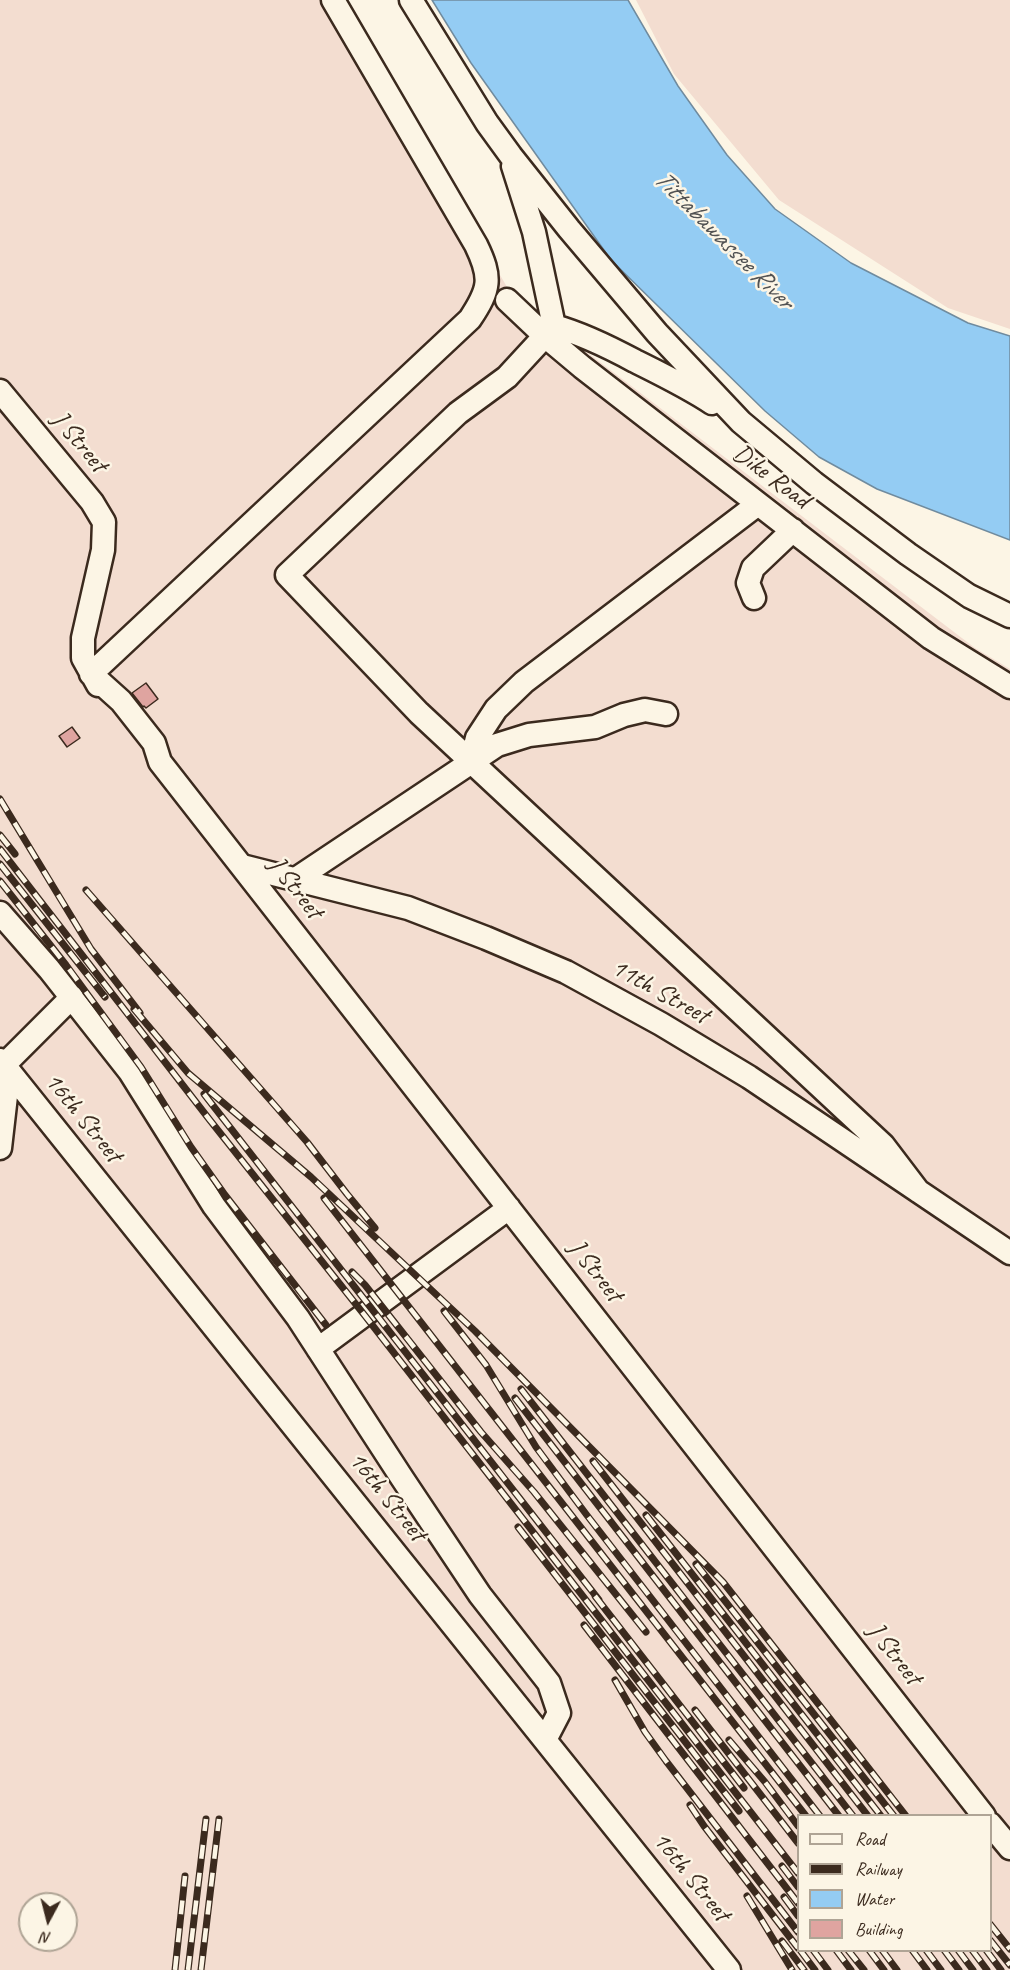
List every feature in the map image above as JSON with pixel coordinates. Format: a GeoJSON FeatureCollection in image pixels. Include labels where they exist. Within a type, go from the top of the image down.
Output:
{"type":"FeatureCollection","features":[{"type":"Feature","properties":{"kind":"lane"},"geometry":{"type":"LineString","coordinates":[[91,674],[470,319],[481,303],[487,285],[486,265],[333,0]]}},
{"type":"Feature","properties":{"kind":"lane"},"geometry":{"type":"LineString","coordinates":[[411,0],[488,123],[568,229],[657,333],[741,422],[814,483],[908,554],[969,596],[1010,615]]}},
{"type":"Feature","properties":{"kind":"lane"},"geometry":{"type":"LineString","coordinates":[[511,156],[516,179],[534,232],[550,331]]}},
{"type":"Feature","properties":{"kind":"lane","name":"Dike Road"},"geometry":{"type":"LineString","coordinates":[[507,300],[550,331],[582,368],[931,638],[1010,687]]}},
{"type":"Feature","properties":{"kind":"lane"},"geometry":{"type":"LineString","coordinates":[[741,422],[672,379],[577,332],[550,331],[507,377],[458,413],[287,575],[419,713],[883,1145],[918,1191]]}},
{"type":"Feature","properties":{"kind":"lane","name":"J Street"},"geometry":{"type":"LineString","coordinates":[[0,391],[92,502],[104,522],[103,550],[83,638],[83,658],[91,674],[121,701],[154,743],[160,762],[983,1814]]}},
{"type":"Feature","properties":{"kind":"lane"},"geometry":{"type":"LineString","coordinates":[[471,762],[477,738],[496,709],[524,682],[758,504]]}},
{"type":"Feature","properties":{"kind":"lane"},"geometry":{"type":"LineString","coordinates":[[753,598],[748,583],[753,568],[793,530]]}},
{"type":"Feature","properties":{"kind":"lane"},"geometry":{"type":"LineString","coordinates":[[296,879],[497,745],[529,735],[595,727],[624,715],[645,710],[666,714]]}},
{"type":"Feature","properties":{"kind":"lane","name":"11th Street"},"geometry":{"type":"LineString","coordinates":[[242,866],[408,908],[566,972],[661,1024],[750,1077],[1010,1253]]}},
{"type":"Feature","properties":{"kind":"lane"},"geometry":{"type":"LineString","coordinates":[[0,913],[72,997],[130,1072],[214,1206],[298,1318],[480,1595],[549,1683],[559,1713],[545,1740]]}},
{"type":"Feature","properties":{"kind":"lane"},"geometry":{"type":"LineString","coordinates":[[0,1148],[7,1087],[5,1066],[72,997]]}},
{"type":"Feature","properties":{"kind":"lane","name":"16th Street"},"geometry":{"type":"LineString","coordinates":[[5,1066],[729,1970]]}},
{"type":"Feature","properties":{"kind":"lane"},"geometry":{"type":"LineString","coordinates":[[318,1349],[509,1208]]}},
{"type":"Feature","properties":{"kind":"lane"},"geometry":{"type":"LineString","coordinates":[[992,1826],[1010,1848]]}},
{"type":"Feature","properties":{"kind":"shaded area"},"geometry":{"type":"Polygon","coordinates":[[[0,0],[339,0],[507,287],[534,316],[571,340],[975,648],[1010,669],[1010,1970],[0,1970],[0,0]]]}},
{"type":"Feature","properties":{"kind":"shaded area"},"geometry":{"type":"Polygon","coordinates":[[[636,0],[1010,0],[1010,329],[948,308],[779,200],[674,74],[636,0]]]}},
{"type":"Feature","properties":{"kind":"water","name":"Tittabawassee River"},"geometry":{"type":"Polygon","coordinates":[[[432,0],[628,0],[678,86],[727,155],[775,209],[851,263],[968,323],[1010,336],[1010,540],[877,489],[819,457],[765,411],[611,260],[471,63],[432,0]]]}},
{"type":"Feature","properties":{"kind":"building"},"geometry":{"type":"Polygon","coordinates":[[[146,683],[158,699],[146,708],[132,693],[146,683]]]}},
{"type":"Feature","properties":{"kind":"building"},"geometry":{"type":"Polygon","coordinates":[[[72,727],[80,738],[67,747],[59,736],[72,727]]]}},
{"type":"Feature","properties":{"kind":"railway"},"geometry":{"type":"LineString","coordinates":[[0,799],[91,949],[140,1013]]}},
{"type":"Feature","properties":{"kind":"railway"},"geometry":{"type":"LineString","coordinates":[[0,835],[15,854]]}},
{"type":"Feature","properties":{"kind":"railway"},"geometry":{"type":"LineString","coordinates":[[0,849],[797,1872]]}},
{"type":"Feature","properties":{"kind":"railway"},"geometry":{"type":"LineString","coordinates":[[0,864],[105,997]]}},
{"type":"Feature","properties":{"kind":"railway"},"geometry":{"type":"LineString","coordinates":[[0,881],[66,965],[141,1067],[191,1147],[225,1195],[326,1325]]}},
{"type":"Feature","properties":{"kind":"railway"},"geometry":{"type":"LineString","coordinates":[[86,890],[307,1142],[375,1228]]}},
{"type":"Feature","properties":{"kind":"railway"},"geometry":{"type":"LineString","coordinates":[[134,1009],[188,1073],[311,1177],[475,1331],[723,1582],[904,1814]]}},
{"type":"Feature","properties":{"kind":"railway"},"geometry":{"type":"LineString","coordinates":[[204,1094],[599,1600]]}},
{"type":"Feature","properties":{"kind":"railway"},"geometry":{"type":"LineString","coordinates":[[324,1198],[804,1814]]}},
{"type":"Feature","properties":{"kind":"railway"},"geometry":{"type":"LineString","coordinates":[[352,1272],[365,1285],[481,1432],[534,1492],[646,1632]]}},
{"type":"Feature","properties":{"kind":"railway"},"geometry":{"type":"LineString","coordinates":[[444,1311],[486,1365],[536,1447],[818,1814]]}},
{"type":"Feature","properties":{"kind":"railway"},"geometry":{"type":"LineString","coordinates":[[521,1389],[851,1814]]}},
{"type":"Feature","properties":{"kind":"railway"},"geometry":{"type":"LineString","coordinates":[[515,1398],[837,1814]]}},
{"type":"Feature","properties":{"kind":"railway"},"geometry":{"type":"LineString","coordinates":[[593,1461],[866,1814]]}},
{"type":"Feature","properties":{"kind":"railway"},"geometry":{"type":"LineString","coordinates":[[646,1515],[879,1814]]}},
{"type":"Feature","properties":{"kind":"railway"},"geometry":{"type":"LineString","coordinates":[[518,1527],[739,1811]]}},
{"type":"Feature","properties":{"kind":"railway"},"geometry":{"type":"LineString","coordinates":[[696,1564],[892,1814]]}},
{"type":"Feature","properties":{"kind":"railway"},"geometry":{"type":"LineString","coordinates":[[595,1596],[744,1788]]}},
{"type":"Feature","properties":{"kind":"railway"},"geometry":{"type":"LineString","coordinates":[[584,1625],[797,1902]]}},
{"type":"Feature","properties":{"kind":"railway"},"geometry":{"type":"LineString","coordinates":[[615,1680],[645,1732],[666,1761],[797,1931]]}},
{"type":"Feature","properties":{"kind":"railway"},"geometry":{"type":"LineString","coordinates":[[695,1710],[797,1842]]}},
{"type":"Feature","properties":{"kind":"railway"},"geometry":{"type":"LineString","coordinates":[[729,1740],[797,1825]]}},
{"type":"Feature","properties":{"kind":"railway"},"geometry":{"type":"LineString","coordinates":[[690,1805],[797,1947]]}},
{"type":"Feature","properties":{"kind":"railway"},"geometry":{"type":"LineString","coordinates":[[188,1970],[206,1819]]}},
{"type":"Feature","properties":{"kind":"railway"},"geometry":{"type":"LineString","coordinates":[[201,1970],[219,1819]]}},
{"type":"Feature","properties":{"kind":"railway"},"geometry":{"type":"LineString","coordinates":[[782,1866],[797,1886]]}},
{"type":"Feature","properties":{"kind":"railway"},"geometry":{"type":"LineString","coordinates":[[175,1970],[185,1876]]}},
{"type":"Feature","properties":{"kind":"railway"},"geometry":{"type":"LineString","coordinates":[[747,1896],[792,1970]]}},
{"type":"Feature","properties":{"kind":"railway"},"geometry":{"type":"LineString","coordinates":[[784,1897],[797,1915]]}},
{"type":"Feature","properties":{"kind":"railway"},"geometry":{"type":"LineString","coordinates":[[992,1926],[1010,1949]]}},
{"type":"Feature","properties":{"kind":"railway"},"geometry":{"type":"LineString","coordinates":[[782,1941],[804,1970]]}},
{"type":"Feature","properties":{"kind":"railway"},"geometry":{"type":"LineString","coordinates":[[992,1942],[1010,1965]]}},
{"type":"Feature","properties":{"kind":"railway"},"geometry":{"type":"LineString","coordinates":[[802,1952],[815,1970]]}},
{"type":"Feature","properties":{"kind":"railway"},"geometry":{"type":"LineString","coordinates":[[814,1952],[828,1970]]}},
{"type":"Feature","properties":{"kind":"railway"},"geometry":{"type":"LineString","coordinates":[[838,1952],[851,1970]]}},
{"type":"Feature","properties":{"kind":"railway"},"geometry":{"type":"LineString","coordinates":[[850,1952],[864,1970]]}},
{"type":"Feature","properties":{"kind":"railway"},"geometry":{"type":"LineString","coordinates":[[870,1952],[884,1970]]}},
{"type":"Feature","properties":{"kind":"railway"},"geometry":{"type":"LineString","coordinates":[[884,1952],[897,1970]]}},
{"type":"Feature","properties":{"kind":"railway"},"geometry":{"type":"LineString","coordinates":[[914,1952],[927,1970]]}},
{"type":"Feature","properties":{"kind":"railway"},"geometry":{"type":"LineString","coordinates":[[928,1952],[941,1970]]}},
{"type":"Feature","properties":{"kind":"railway"},"geometry":{"type":"LineString","coordinates":[[946,1952],[959,1970]]}},
{"type":"Feature","properties":{"kind":"railway"},"geometry":{"type":"LineString","coordinates":[[960,1952],[973,1970]]}},
{"type":"Feature","properties":{"kind":"railway"},"geometry":{"type":"LineString","coordinates":[[974,1952],[987,1970]]}},
{"type":"Feature","properties":{"kind":"railway"},"geometry":{"type":"LineString","coordinates":[[988,1952],[1001,1970]]}}]}
